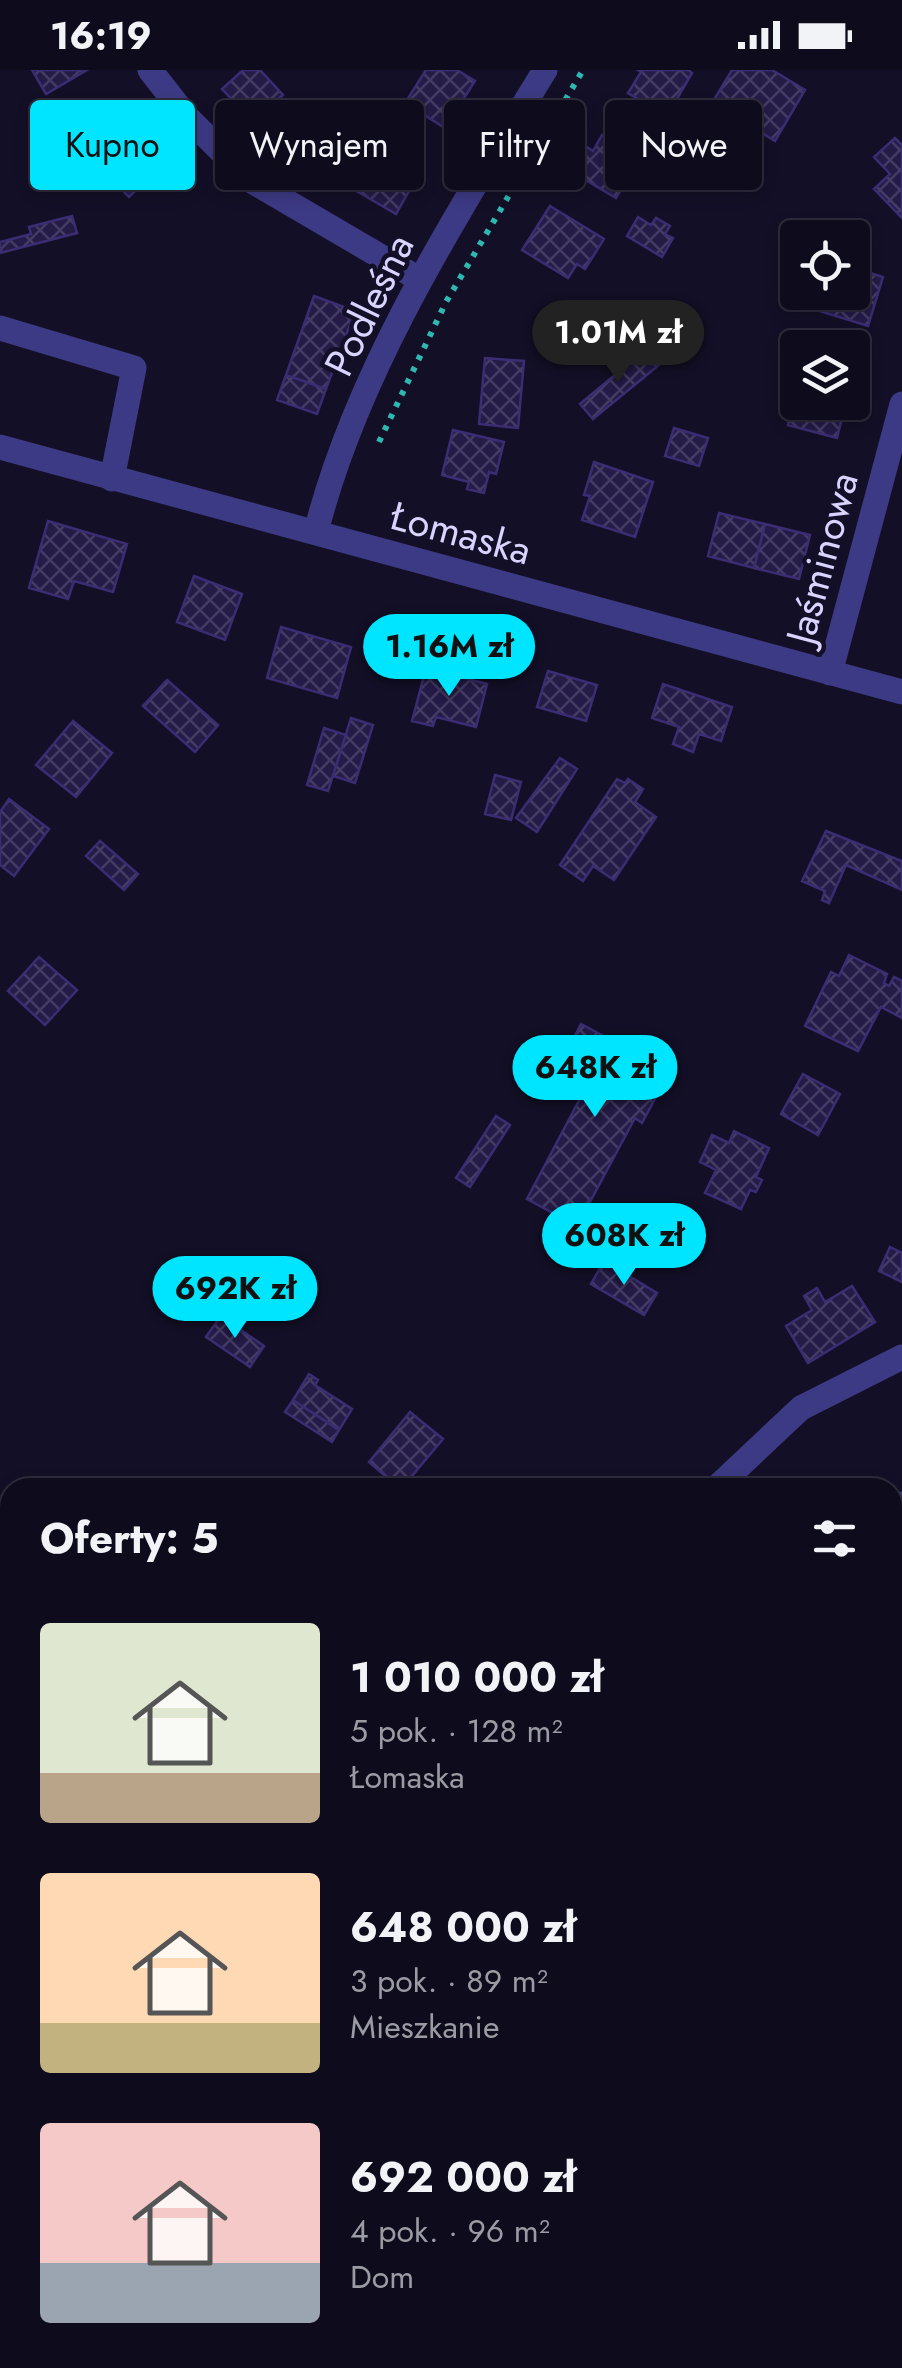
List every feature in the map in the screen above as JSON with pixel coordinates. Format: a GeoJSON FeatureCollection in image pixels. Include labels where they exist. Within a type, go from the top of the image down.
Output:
{"type":"FeatureCollection","features":[{"type":"Feature","properties":{"kind":"street"},"geometry":{"type":"LineString","coordinates":[[150,70],[186,116],[250,180],[420,279]]}},
{"type":"Feature","properties":{"kind":"street","name":"Podleśna"},"geometry":{"type":"LineString","coordinates":[[316,532],[332,470],[420,279],[545,70]]}},
{"type":"Feature","properties":{"kind":"street"},"geometry":{"type":"LineString","coordinates":[[0,328],[134,368],[112,479]]}},
{"type":"Feature","properties":{"kind":"street","name":"Jaśminowa"},"geometry":{"type":"LineString","coordinates":[[830,673],[902,404]]}},
{"type":"Feature","properties":{"kind":"street","name":"Łomaska"},"geometry":{"type":"LineString","coordinates":[[0,447],[902,692]]}},
{"type":"Feature","properties":{"kind":"street"},"geometry":{"type":"LineString","coordinates":[[727,1478],[801,1408],[902,1356]]}},
{"type":"Feature","properties":{"kind":"path"},"geometry":{"type":"LineString","coordinates":[[376,450],[446,302],[583,70]]}},
{"type":"Feature","properties":{"kind":"building"},"geometry":{"type":"Polygon","coordinates":[[[32,70],[87,70],[46,94],[32,70]]]}},
{"type":"Feature","properties":{"kind":"building"},"geometry":{"type":"Polygon","coordinates":[[[243,70],[260,70],[283,95],[278,100],[233,100],[222,89],[243,70]]]}},
{"type":"Feature","properties":{"kind":"building"},"geometry":{"type":"Polygon","coordinates":[[[426,70],[457,70],[475,81],[463,100],[444,100],[444,127],[424,115],[424,100],[407,100],[426,70]]]}},
{"type":"Feature","properties":{"kind":"building"},"geometry":{"type":"Polygon","coordinates":[[[638,70],[692,73],[676,100],[640,100],[628,93],[641,72],[638,70]]]}},
{"type":"Feature","properties":{"kind":"building"},"geometry":{"type":"Polygon","coordinates":[[[732,70],[772,70],[805,90],[775,141],[762,133],[762,100],[714,100],[732,70]]]}},
{"type":"Feature","properties":{"kind":"building"},"geometry":{"type":"Polygon","coordinates":[[[602,135],[605,137],[605,190],[621,190],[616,198],[585,180],[585,146],[593,151],[602,135]]]}},
{"type":"Feature","properties":{"kind":"building"},"geometry":{"type":"Polygon","coordinates":[[[895,138],[902,145],[902,218],[874,189],[890,174],[874,157],[895,138]]]}},
{"type":"Feature","properties":{"kind":"building"},"geometry":{"type":"Polygon","coordinates":[[[355,190],[410,190],[396,214],[355,190]]]}},
{"type":"Feature","properties":{"kind":"building"},"geometry":{"type":"Polygon","coordinates":[[[550,206],[604,239],[585,269],[577,264],[568,278],[522,250],[550,206]]]}},
{"type":"Feature","properties":{"kind":"building"},"geometry":{"type":"Polygon","coordinates":[[[72,216],[77,233],[0,253],[0,242],[31,234],[29,227],[72,216]]]}},
{"type":"Feature","properties":{"kind":"building"},"geometry":{"type":"Polygon","coordinates":[[[638,217],[651,225],[656,218],[670,226],[665,234],[673,238],[662,257],[627,236],[638,217]]]}},
{"type":"Feature","properties":{"kind":"building"},"geometry":{"type":"Polygon","coordinates":[[[870,273],[883,277],[868,326],[816,310],[870,310],[870,273]]]}},
{"type":"Feature","properties":{"kind":"building"},"geometry":{"type":"Polygon","coordinates":[[[314,296],[355,311],[326,389],[286,375],[314,296]]]}},
{"type":"Feature","properties":{"kind":"building"},"geometry":{"type":"Polygon","coordinates":[[[640,354],[659,365],[593,419],[580,404],[640,354]]]}},
{"type":"Feature","properties":{"kind":"building"},"geometry":{"type":"Polygon","coordinates":[[[485,358],[524,361],[518,428],[479,424],[485,358]]]}},
{"type":"Feature","properties":{"kind":"building"},"geometry":{"type":"Polygon","coordinates":[[[286,375],[326,389],[317,414],[277,400],[286,375]]]}},
{"type":"Feature","properties":{"kind":"building"},"geometry":{"type":"Polygon","coordinates":[[[789,420],[842,420],[837,438],[788,425],[789,420]]]}},
{"type":"Feature","properties":{"kind":"building"},"geometry":{"type":"Polygon","coordinates":[[[674,428],[708,438],[699,466],[665,456],[674,428]]]}},
{"type":"Feature","properties":{"kind":"building"},"geometry":{"type":"Polygon","coordinates":[[[453,430],[504,442],[496,474],[489,472],[484,493],[467,489],[469,482],[442,475],[453,430]]]}},
{"type":"Feature","properties":{"kind":"building"},"geometry":{"type":"Polygon","coordinates":[[[594,462],[653,482],[635,537],[582,520],[590,496],[584,495],[594,462]]]}},
{"type":"Feature","properties":{"kind":"building"},"geometry":{"type":"Polygon","coordinates":[[[719,513],[765,524],[754,568],[708,556],[719,513]]]}},
{"type":"Feature","properties":{"kind":"building"},"geometry":{"type":"Polygon","coordinates":[[[48,521],[127,544],[113,592],[74,581],[68,599],[29,588],[48,521]]]}},
{"type":"Feature","properties":{"kind":"building"},"geometry":{"type":"Polygon","coordinates":[[[765,524],[810,535],[799,579],[754,568],[765,524]]]}},
{"type":"Feature","properties":{"kind":"building"},"geometry":{"type":"Polygon","coordinates":[[[194,576],[242,594],[225,640],[177,622],[194,576]]]}},
{"type":"Feature","properties":{"kind":"building"},"geometry":{"type":"Polygon","coordinates":[[[281,627],[351,647],[337,698],[267,678],[281,627]]]}},
{"type":"Feature","properties":{"kind":"building"},"geometry":{"type":"Polygon","coordinates":[[[426,668],[487,684],[476,727],[436,717],[433,726],[412,721],[426,668]]]}},
{"type":"Feature","properties":{"kind":"building"},"geometry":{"type":"Polygon","coordinates":[[[548,671],[597,685],[586,721],[537,707],[548,671]]]}},
{"type":"Feature","properties":{"kind":"building"},"geometry":{"type":"Polygon","coordinates":[[[167,680],[218,725],[195,752],[143,706],[167,680]]]}},
{"type":"Feature","properties":{"kind":"building"},"geometry":{"type":"Polygon","coordinates":[[[663,684],[732,707],[721,741],[699,734],[693,752],[673,744],[679,727],[652,718],[663,684]]]}},
{"type":"Feature","properties":{"kind":"building"},"geometry":{"type":"Polygon","coordinates":[[[351,718],[373,725],[355,783],[333,776],[351,718]]]}},
{"type":"Feature","properties":{"kind":"building"},"geometry":{"type":"Polygon","coordinates":[[[73,721],[112,753],[76,797],[36,765],[73,721]]]}},
{"type":"Feature","properties":{"kind":"building"},"geometry":{"type":"Polygon","coordinates":[[[324,728],[346,735],[328,791],[307,785],[324,728]]]}},
{"type":"Feature","properties":{"kind":"building"},"geometry":{"type":"Polygon","coordinates":[[[560,758],[577,769],[537,832],[516,818],[560,758]]]}},
{"type":"Feature","properties":{"kind":"building"},"geometry":{"type":"Polygon","coordinates":[[[495,775],[521,782],[511,820],[485,814],[495,775]]]}},
{"type":"Feature","properties":{"kind":"building"},"geometry":{"type":"Polygon","coordinates":[[[617,779],[625,783],[628,779],[643,789],[635,802],[656,817],[614,880],[593,866],[583,881],[560,865],[617,779]]]}},
{"type":"Feature","properties":{"kind":"building"},"geometry":{"type":"Polygon","coordinates":[[[9,799],[49,829],[14,876],[0,865],[0,812],[9,799]]]}},
{"type":"Feature","properties":{"kind":"building"},"geometry":{"type":"Polygon","coordinates":[[[826,831],[902,861],[902,890],[846,865],[829,903],[822,900],[825,891],[802,881],[826,831]]]}},
{"type":"Feature","properties":{"kind":"building"},"geometry":{"type":"Polygon","coordinates":[[[100,841],[138,874],[124,890],[86,856],[100,841]]]}},
{"type":"Feature","properties":{"kind":"building"},"geometry":{"type":"Polygon","coordinates":[[[849,955],[887,974],[884,983],[889,986],[894,977],[902,981],[902,1018],[881,1007],[858,1051],[805,1026],[831,972],[839,976],[849,955]]]}},
{"type":"Feature","properties":{"kind":"building"},"geometry":{"type":"Polygon","coordinates":[[[39,957],[77,990],[45,1025],[8,991],[39,957]]]}},
{"type":"Feature","properties":{"kind":"building"},"geometry":{"type":"Polygon","coordinates":[[[581,1024],[670,1071],[642,1123],[635,1118],[577,1226],[527,1199],[584,1091],[555,1075],[581,1024]]]}},
{"type":"Feature","properties":{"kind":"building"},"geometry":{"type":"Polygon","coordinates":[[[803,1074],[840,1094],[818,1135],[781,1114],[803,1074]]]}},
{"type":"Feature","properties":{"kind":"building"},"geometry":{"type":"Polygon","coordinates":[[[496,1116],[510,1125],[470,1187],[456,1178],[496,1116]]]}},
{"type":"Feature","properties":{"kind":"building"},"geometry":{"type":"Polygon","coordinates":[[[734,1131],[769,1148],[756,1177],[762,1180],[756,1192],[750,1190],[741,1209],[705,1193],[716,1170],[700,1162],[712,1135],[729,1143],[734,1131]]]}},
{"type":"Feature","properties":{"kind":"building"},"geometry":{"type":"Polygon","coordinates":[[[890,1247],[902,1253],[902,1282],[879,1271],[890,1247]]]}},
{"type":"Feature","properties":{"kind":"building"},"geometry":{"type":"Polygon","coordinates":[[[604,1261],[657,1293],[644,1315],[591,1284],[604,1261]]]}},
{"type":"Feature","properties":{"kind":"building"},"geometry":{"type":"Polygon","coordinates":[[[852,1286],[875,1322],[808,1363],[786,1326],[812,1310],[804,1296],[817,1288],[825,1302],[852,1286]]]}},
{"type":"Feature","properties":{"kind":"building"},"geometry":{"type":"Polygon","coordinates":[[[221,1316],[264,1346],[250,1367],[206,1337],[221,1316]]]}},
{"type":"Feature","properties":{"kind":"building"},"geometry":{"type":"Polygon","coordinates":[[[309,1374],[318,1380],[315,1385],[352,1409],[339,1430],[293,1400],[309,1374]]]}},
{"type":"Feature","properties":{"kind":"building"},"geometry":{"type":"Polygon","coordinates":[[[293,1400],[339,1430],[332,1442],[285,1412],[293,1400]]]}},
{"type":"Feature","properties":{"kind":"building"},"geometry":{"type":"Polygon","coordinates":[[[410,1412],[443,1439],[414,1478],[387,1478],[369,1462],[410,1412]]]}}]}
